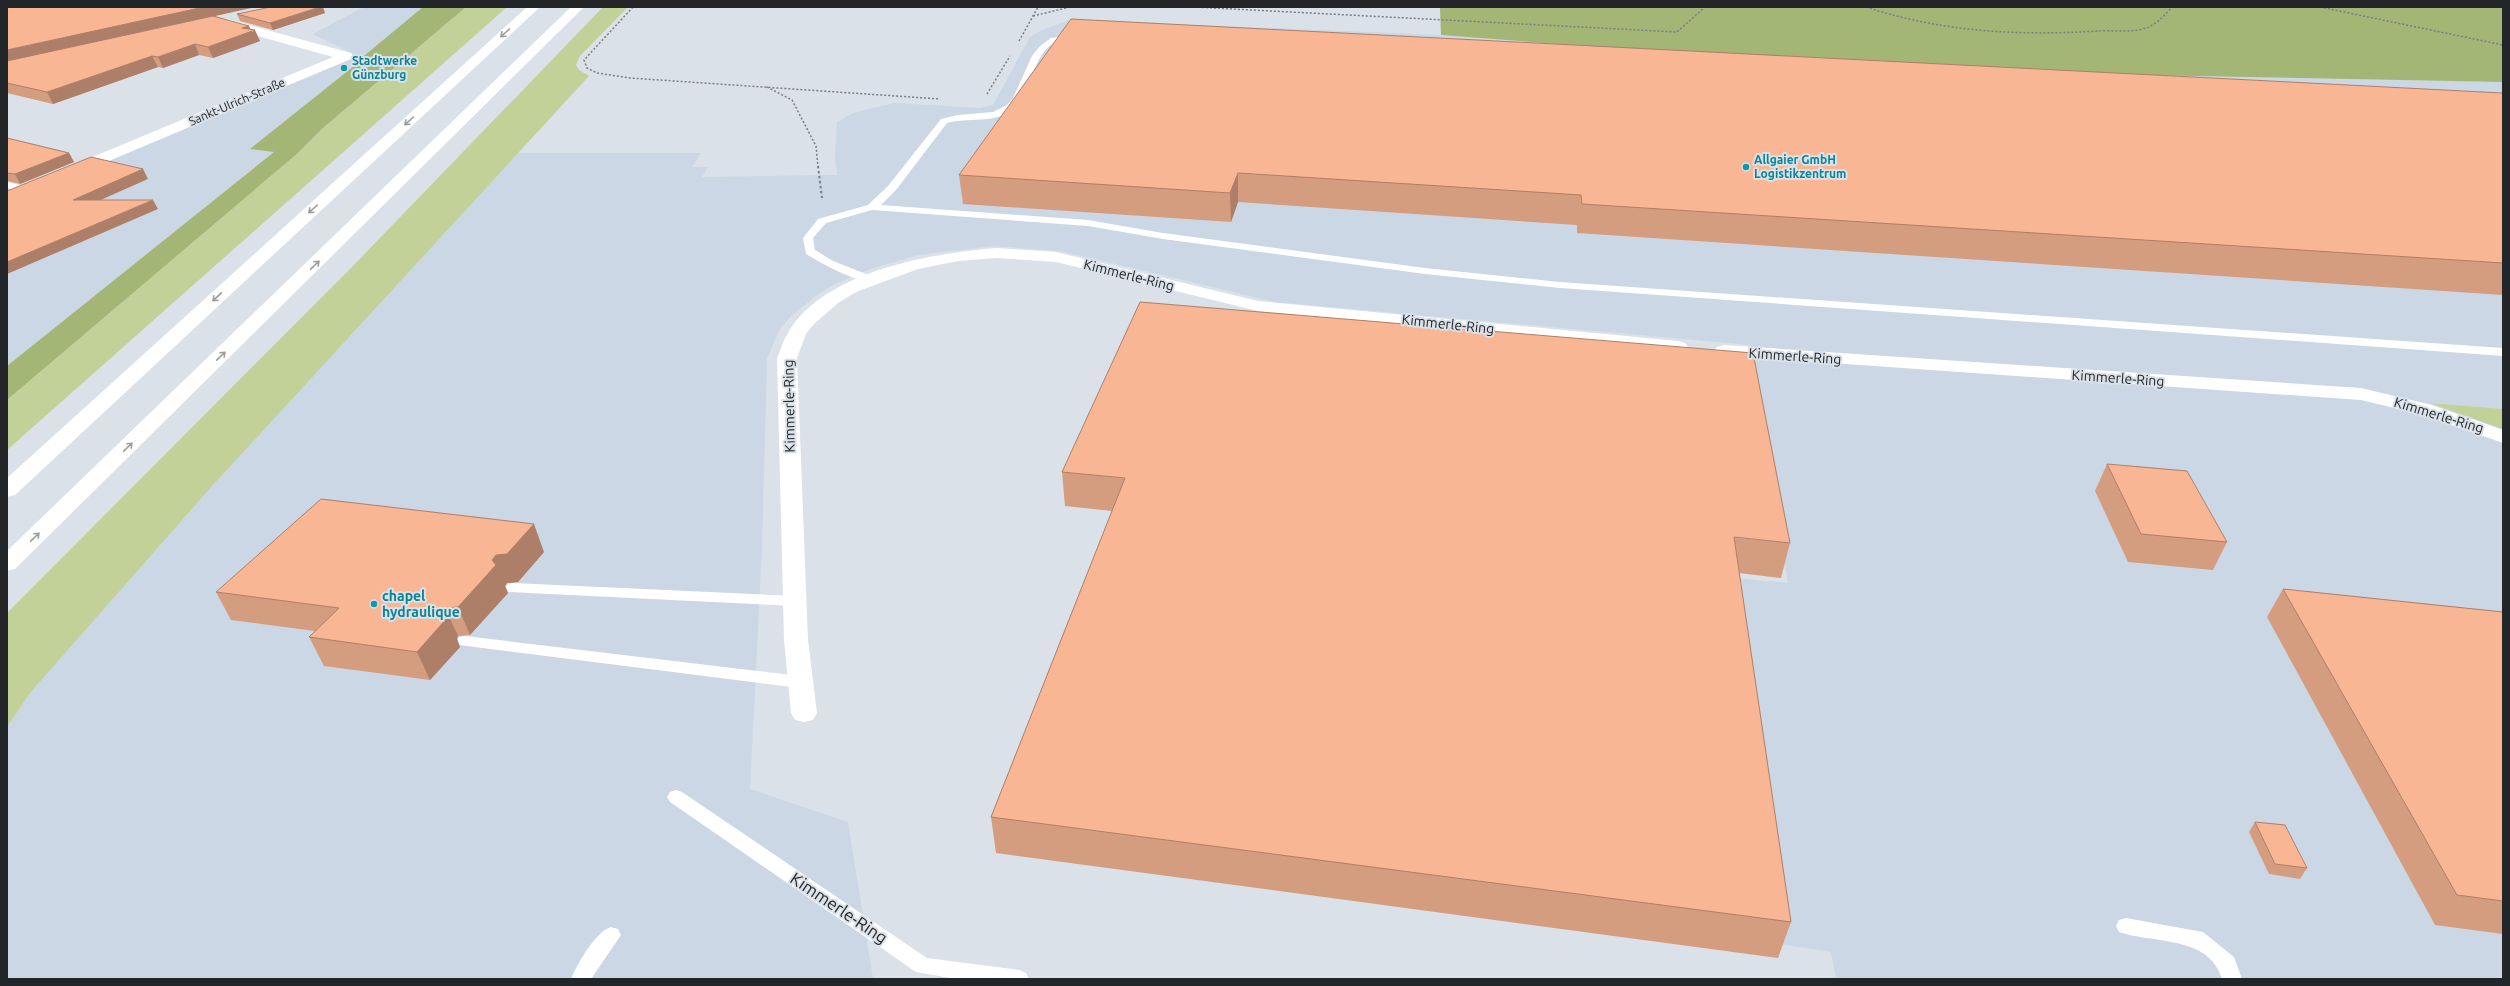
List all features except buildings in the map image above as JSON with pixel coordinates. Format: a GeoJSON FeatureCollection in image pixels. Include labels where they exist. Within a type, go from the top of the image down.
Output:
{"type":"FeatureCollection","features":[{"type":"Feature","properties":{"kind":"main road"},"geometry":{"type":"LineString","coordinates":[[7,490],[534,7]]}},
{"type":"Feature","properties":{"kind":"main road"},"geometry":{"type":"LineString","coordinates":[[7,564],[578,7]]}},
{"type":"Feature","properties":{"kind":"main road","name":"Sankt-Ulrich-Straße"},"geometry":{"type":"LineString","coordinates":[[61,176],[346,56],[215,22],[248,14]]}},
{"type":"Feature","properties":{"kind":"main road"},"geometry":{"type":"LineString","coordinates":[[7,197],[40,184]]}},
{"type":"Feature","properties":{"kind":"main road","name":"Kimmerle-Ring"},"geometry":{"type":"LineString","coordinates":[[804,713],[800,682],[795,601],[787,358],[790,346],[806,321],[832,299],[870,279],[914,264],[958,256],[997,253],[1037,254],[1074,261],[1258,306],[1701,349],[2361,394],[2425,408],[2503,436]]}},
{"type":"Feature","properties":{"kind":"lane"},"geometry":{"type":"LineString","coordinates":[[872,207],[892,188],[939,125],[957,116],[1002,113],[1016,101],[1041,49],[1050,42],[1060,38],[1084,38]]}},
{"type":"Feature","properties":{"kind":"lane"},"geometry":{"type":"LineString","coordinates":[[7,185],[27,190]]}},
{"type":"Feature","properties":{"kind":"lane"},"geometry":{"type":"LineString","coordinates":[[870,279],[829,263],[810,252],[808,238],[815,227],[822,221],[872,207],[1088,224],[1425,272],[1560,285],[2503,352]]}},
{"type":"Feature","properties":{"kind":"lane"},"geometry":{"type":"LineString","coordinates":[[513,588],[795,601]]}},
{"type":"Feature","properties":{"kind":"lane"},"geometry":{"type":"LineString","coordinates":[[465,641],[800,682]]}},
{"type":"Feature","properties":{"kind":"lane","name":"Kimmerle-Ring"},"geometry":{"type":"LineString","coordinates":[[676,797],[923,966],[1019,979]]}},
{"type":"Feature","properties":{"kind":"lane"},"geometry":{"type":"LineString","coordinates":[[2126,926],[2196,938],[2227,963],[2232,979]]}},
{"type":"Feature","properties":{"kind":"lane"},"geometry":{"type":"LineString","coordinates":[[581,979],[584,969],[611,935]]}},
{"type":"Feature","properties":{"kind":"path"},"geometry":{"type":"LineString","coordinates":[[633,7],[584,60],[587,68],[597,73],[630,78],[765,86],[946,100]]}},
{"type":"Feature","properties":{"kind":"path"},"geometry":{"type":"LineString","coordinates":[[1018,42],[1038,7]]}},
{"type":"Feature","properties":{"kind":"path"},"geometry":{"type":"LineString","coordinates":[[1033,16],[1070,7]]}},
{"type":"Feature","properties":{"kind":"path"},"geometry":{"type":"LineString","coordinates":[[1194,7],[1677,32],[1705,7]]}},
{"type":"Feature","properties":{"kind":"path"},"geometry":{"type":"LineString","coordinates":[[1866,7],[1889,16],[1945,27],[2024,34],[2146,28],[2162,18],[2172,7]]}},
{"type":"Feature","properties":{"kind":"path"},"geometry":{"type":"LineString","coordinates":[[2320,7],[2503,45]]}},
{"type":"Feature","properties":{"kind":"path"},"geometry":{"type":"LineString","coordinates":[[985,97],[1011,55]]}},
{"type":"Feature","properties":{"kind":"path"},"geometry":{"type":"LineString","coordinates":[[765,86],[792,100],[816,146],[822,198]]}},
{"type":"Feature","properties":{"kind":"shaded area"},"geometry":{"type":"Polygon","coordinates":[[[364,7],[423,7],[365,55],[359,62],[251,149],[274,152],[7,366],[7,202],[356,55],[313,34],[364,7]]]}},
{"type":"Feature","properties":{"kind":"shaded area"},"geometry":{"type":"Polygon","coordinates":[[[1070,20],[1441,35],[1790,62],[1986,72],[2503,82],[2503,409],[2432,403],[2503,429],[2503,979],[1836,979],[1831,952],[1780,944],[1733,578],[1788,583],[1750,345],[1275,302],[1061,251],[993,246],[918,255],[870,269],[833,285],[817,295],[791,316],[779,330],[767,359],[762,547],[750,789],[848,822],[873,979],[7,979],[7,727],[30,693],[213,485],[518,153],[701,153],[692,167],[708,167],[702,177],[837,175],[835,156],[837,122],[853,113],[895,103],[980,108],[993,105],[1030,37],[1042,30],[1070,20]]]}},
{"type":"Feature","properties":{"kind":"green space"},"geometry":{"type":"Polygon","coordinates":[[[423,7],[466,7],[323,128],[298,153],[7,400],[7,366],[274,152],[250,149],[359,62],[365,55],[423,7]]]}},
{"type":"Feature","properties":{"kind":"green space"},"geometry":{"type":"Polygon","coordinates":[[[466,7],[507,7],[7,450],[7,400],[298,153],[323,128],[466,7]]]}},
{"type":"Feature","properties":{"kind":"green space"},"geometry":{"type":"Polygon","coordinates":[[[603,7],[628,7],[580,56],[576,65],[579,70],[589,76],[213,485],[30,693],[7,727],[7,613],[351,268],[603,7]]]}},
{"type":"Feature","properties":{"kind":"green space"},"geometry":{"type":"Polygon","coordinates":[[[1440,7],[2503,7],[2503,82],[1986,72],[1790,62],[1441,35],[1440,7]]]}},
{"type":"Feature","properties":{"kind":"green space"},"geometry":{"type":"Polygon","coordinates":[[[2430,403],[2503,409],[2503,429],[2430,403]]]}},
{"type":"Feature","properties":{"kind":"place","name":"Stadtwerke Günzburg"},"geometry":{"type":"Point","coordinates":[344,68]}},
{"type":"Feature","properties":{"kind":"place","name":"Allgaier GmbH Logistikzentrum"},"geometry":{"type":"Point","coordinates":[1746,167]}},
{"type":"Feature","properties":{"kind":"place","name":"chapel hydraulique"},"geometry":{"type":"Point","coordinates":[374,604]}}]}
